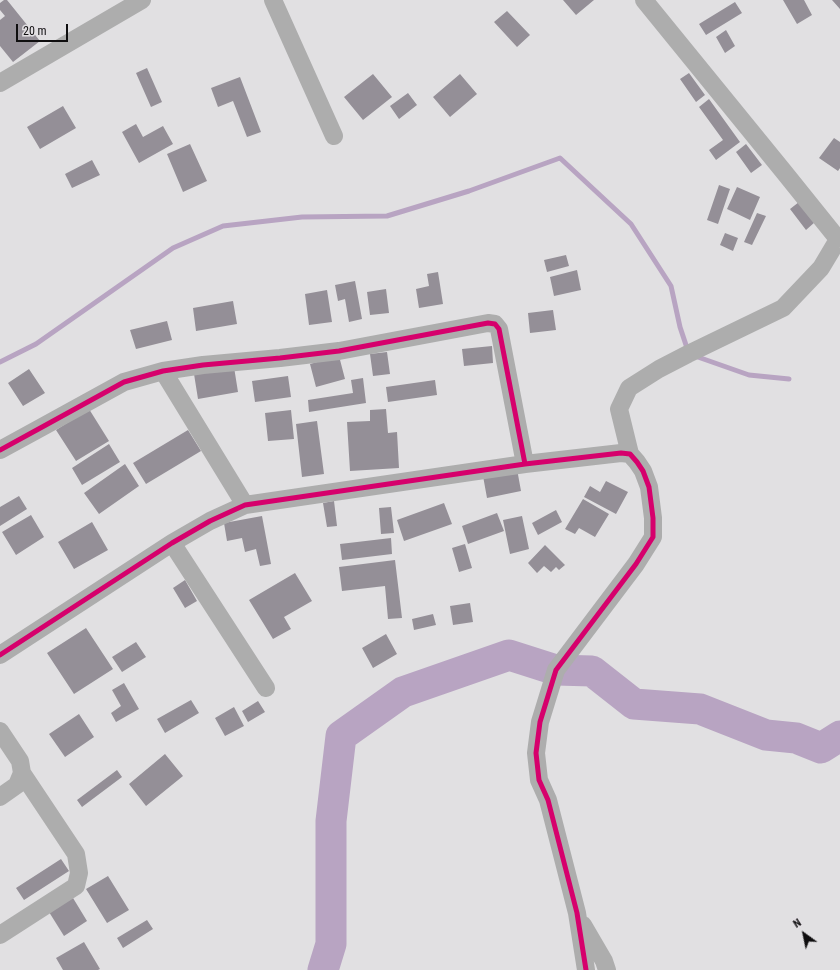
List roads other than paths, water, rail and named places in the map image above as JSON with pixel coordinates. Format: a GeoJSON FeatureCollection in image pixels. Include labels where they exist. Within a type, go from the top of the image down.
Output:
{"type":"FeatureCollection","features":[{"type":"Feature","properties":{"kind":"street"},"geometry":{"type":"LineString","coordinates":[[0,83],[142,0]]}},
{"type":"Feature","properties":{"kind":"street"},"geometry":{"type":"LineString","coordinates":[[273,0],[334,136]]}},
{"type":"Feature","properties":{"kind":"street"},"geometry":{"type":"LineString","coordinates":[[586,970],[576,913],[548,800],[539,780],[536,753],[540,722],[556,670],[636,564],[653,537],[653,518],[649,487],[638,462],[630,454],[619,410],[628,388],[659,369],[783,308],[821,268],[839,238],[644,0]]}},
{"type":"Feature","properties":{"kind":"street"},"geometry":{"type":"LineString","coordinates":[[0,450],[124,382],[163,371],[203,365],[339,351],[488,323],[495,324],[499,329],[524,464]]}},
{"type":"Feature","properties":{"kind":"street"},"geometry":{"type":"LineString","coordinates":[[163,371],[245,505]]}},
{"type":"Feature","properties":{"kind":"street"},"geometry":{"type":"LineString","coordinates":[[0,655],[172,543],[210,521],[245,505],[524,464],[621,453],[630,454]]}},
{"type":"Feature","properties":{"kind":"street"},"geometry":{"type":"LineString","coordinates":[[172,543],[266,688]]}},
{"type":"Feature","properties":{"kind":"street"},"geometry":{"type":"LineString","coordinates":[[0,731],[20,761],[22,773],[76,854],[79,873],[76,886],[0,935]]}},
{"type":"Feature","properties":{"kind":"street"},"geometry":{"type":"LineString","coordinates":[[0,797],[17,786],[22,773]]}},
{"type":"Feature","properties":{"kind":"street"},"geometry":{"type":"LineString","coordinates":[[576,913],[604,961],[607,970]]}},
{"type":"Feature","properties":{"kind":"waterway"},"geometry":{"type":"LineString","coordinates":[[0,362],[36,344],[173,248],[223,226],[302,217],[387,216],[469,191],[560,158],[631,224],[671,286],[680,327],[688,351]]}},
{"type":"Feature","properties":{"kind":"waterway"},"geometry":{"type":"LineString","coordinates":[[695,356],[749,375],[789,379]]}},
{"type":"Feature","properties":{"kind":"waterway"},"geometry":{"type":"LineString","coordinates":[[323,970],[331,944],[331,821],[341,736],[403,692],[509,655],[556,670],[592,671],[634,704],[700,709],[766,735],[796,738],[821,748],[840,736]]}}]}
